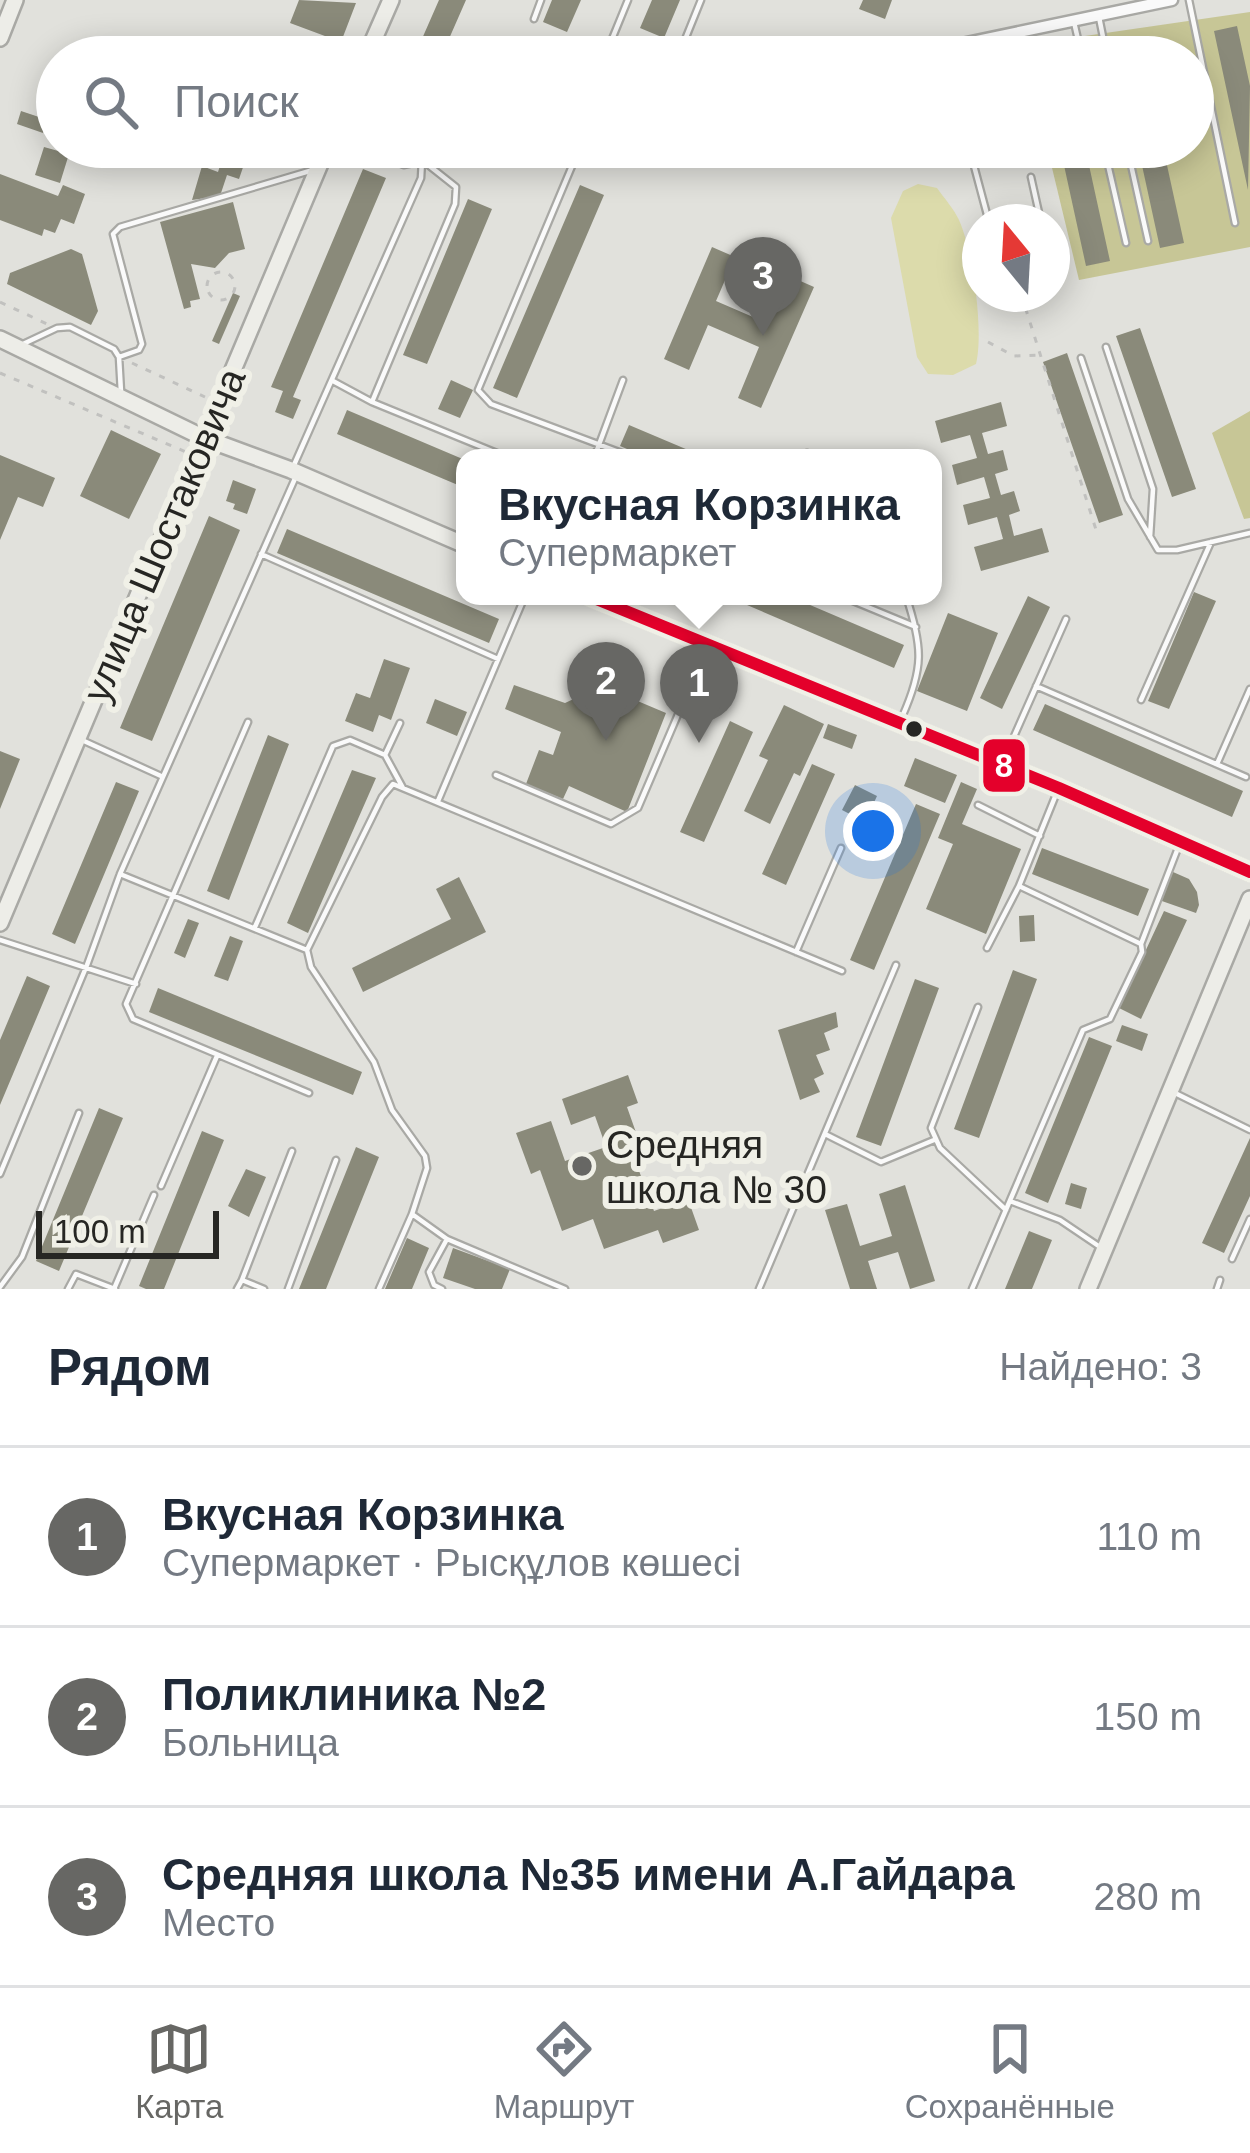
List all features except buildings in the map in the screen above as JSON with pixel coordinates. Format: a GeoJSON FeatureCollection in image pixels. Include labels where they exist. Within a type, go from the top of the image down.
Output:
{"type":"FeatureCollection","features":[{"type":"Feature","properties":{"kind":"street"},"geometry":{"type":"LineString","coordinates":[[0,38],[16,0]]}},
{"type":"Feature","properties":{"kind":"street"},"geometry":{"type":"LineString","coordinates":[[375,36],[391,0]]}},
{"type":"Feature","properties":{"kind":"street"},"geometry":{"type":"LineString","coordinates":[[1014,36],[1171,0]]}},
{"type":"Feature","properties":{"kind":"street","name":"улица Шостаковича"},"geometry":{"type":"LineString","coordinates":[[0,923],[318,169]]}},
{"type":"Feature","properties":{"kind":"street"},"geometry":{"type":"LineString","coordinates":[[8,343],[204,438],[456,540]]}},
{"type":"Feature","properties":{"kind":"street"},"geometry":{"type":"LineString","coordinates":[[612,605],[1059,788],[1250,872]]}},
{"type":"Feature","properties":{"kind":"street"},"geometry":{"type":"LineString","coordinates":[[1088,1289],[1250,899]]}},
{"type":"Feature","properties":{"kind":"lane"},"geometry":{"type":"LineString","coordinates":[[534,19],[541,0]]}},
{"type":"Feature","properties":{"kind":"lane"},"geometry":{"type":"LineString","coordinates":[[613,36],[628,0]]}},
{"type":"Feature","properties":{"kind":"lane"},"geometry":{"type":"LineString","coordinates":[[686,36],[701,0]]}},
{"type":"Feature","properties":{"kind":"lane"},"geometry":{"type":"LineString","coordinates":[[1189,0],[1196,36]]}},
{"type":"Feature","properties":{"kind":"lane"},"geometry":{"type":"LineString","coordinates":[[1099,17],[1103,36]]}},
{"type":"Feature","properties":{"kind":"lane"},"geometry":{"type":"LineString","coordinates":[[1074,22],[1077,36]]}},
{"type":"Feature","properties":{"kind":"lane"},"geometry":{"type":"LineString","coordinates":[[1214,121],[1235,223]]}},
{"type":"Feature","properties":{"kind":"lane"},"geometry":{"type":"LineString","coordinates":[[0,1174],[120,874],[261,554],[422,168]]}},
{"type":"Feature","properties":{"kind":"lane"},"geometry":{"type":"LineString","coordinates":[[372,401],[455,204],[456,187],[432,168]]}},
{"type":"Feature","properties":{"kind":"lane"},"geometry":{"type":"LineString","coordinates":[[571,168],[478,390],[491,404],[612,449]]}},
{"type":"Feature","properties":{"kind":"lane"},"geometry":{"type":"LineString","coordinates":[[975,168],[984,204]]}},
{"type":"Feature","properties":{"kind":"lane"},"geometry":{"type":"LineString","coordinates":[[1108,168],[1126,243]]}},
{"type":"Feature","properties":{"kind":"lane"},"geometry":{"type":"LineString","coordinates":[[1132,168],[1148,241]]}},
{"type":"Feature","properties":{"kind":"lane"},"geometry":{"type":"LineString","coordinates":[[119,357],[139,350],[142,344],[114,241],[113,234],[120,227],[318,169]]}},
{"type":"Feature","properties":{"kind":"lane"},"geometry":{"type":"LineString","coordinates":[[1031,177],[1037,204]]}},
{"type":"Feature","properties":{"kind":"lane"},"geometry":{"type":"LineString","coordinates":[[8,343],[70,327],[114,349],[119,357],[122,398]]}},
{"type":"Feature","properties":{"kind":"lane"},"geometry":{"type":"LineString","coordinates":[[1106,347],[1153,489],[1150,537]]}},
{"type":"Feature","properties":{"kind":"lane"},"geometry":{"type":"LineString","coordinates":[[1081,358],[1128,499],[1158,550],[1250,533]]}},
{"type":"Feature","properties":{"kind":"lane"},"geometry":{"type":"LineString","coordinates":[[598,449],[623,380]]}},
{"type":"Feature","properties":{"kind":"lane"},"geometry":{"type":"LineString","coordinates":[[333,381],[487,449]]}},
{"type":"Feature","properties":{"kind":"lane"},"geometry":{"type":"LineString","coordinates":[[1141,700],[1211,542]]}},
{"type":"Feature","properties":{"kind":"lane"},"geometry":{"type":"LineString","coordinates":[[261,554],[498,659]]}},
{"type":"Feature","properties":{"kind":"lane"},"geometry":{"type":"LineString","coordinates":[[438,802],[521,605]]}},
{"type":"Feature","properties":{"kind":"lane"},"geometry":{"type":"LineString","coordinates":[[863,605],[916,627]]}},
{"type":"Feature","properties":{"kind":"lane"},"geometry":{"type":"LineString","coordinates":[[899,722],[919,680],[916,627],[908,605]]}},
{"type":"Feature","properties":{"kind":"lane"},"geometry":{"type":"LineString","coordinates":[[1001,764],[1066,619]]}},
{"type":"Feature","properties":{"kind":"lane"},"geometry":{"type":"LineString","coordinates":[[496,775],[611,824],[628,816],[638,808],[708,644]]}},
{"type":"Feature","properties":{"kind":"lane"},"geometry":{"type":"LineString","coordinates":[[1036,686],[1246,777]]}},
{"type":"Feature","properties":{"kind":"lane"},"geometry":{"type":"LineString","coordinates":[[1217,764],[1250,688]]}},
{"type":"Feature","properties":{"kind":"lane"},"geometry":{"type":"LineString","coordinates":[[248,722],[126,1004],[134,1019],[309,1093]]}},
{"type":"Feature","properties":{"kind":"lane"},"geometry":{"type":"LineString","coordinates":[[385,755],[400,723]]}},
{"type":"Feature","properties":{"kind":"lane"},"geometry":{"type":"LineString","coordinates":[[79,739],[163,777]]}},
{"type":"Feature","properties":{"kind":"lane"},"geometry":{"type":"LineString","coordinates":[[256,927],[333,746],[350,740],[385,755],[403,788]]}},
{"type":"Feature","properties":{"kind":"lane"},"geometry":{"type":"LineString","coordinates":[[379,1289],[412,1214],[427,1168],[425,1156],[392,1110],[374,1062],[311,967],[307,950],[382,797],[393,784],[842,971]]}},
{"type":"Feature","properties":{"kind":"lane"},"geometry":{"type":"LineString","coordinates":[[987,948],[1019,886],[1059,788]]}},
{"type":"Feature","properties":{"kind":"lane"},"geometry":{"type":"LineString","coordinates":[[978,805],[1040,836]]}},
{"type":"Feature","properties":{"kind":"lane"},"geometry":{"type":"LineString","coordinates":[[972,1289],[1083,1030],[1110,1018],[1142,952],[1181,840]]}},
{"type":"Feature","properties":{"kind":"lane"},"geometry":{"type":"LineString","coordinates":[[796,952],[841,848]]}},
{"type":"Feature","properties":{"kind":"lane"},"geometry":{"type":"LineString","coordinates":[[120,874],[307,950]]}},
{"type":"Feature","properties":{"kind":"lane"},"geometry":{"type":"LineString","coordinates":[[1019,886],[1141,944]]}},
{"type":"Feature","properties":{"kind":"lane"},"geometry":{"type":"LineString","coordinates":[[0,940],[136,984]]}},
{"type":"Feature","properties":{"kind":"lane"},"geometry":{"type":"LineString","coordinates":[[760,1289],[896,965]]}},
{"type":"Feature","properties":{"kind":"lane"},"geometry":{"type":"LineString","coordinates":[[978,1007],[931,1128],[936,1140],[1006,1210]]}},
{"type":"Feature","properties":{"kind":"lane"},"geometry":{"type":"LineString","coordinates":[[160,1186],[217,1056]]}},
{"type":"Feature","properties":{"kind":"lane"},"geometry":{"type":"LineString","coordinates":[[1170,1092],[1250,1130]]}},
{"type":"Feature","properties":{"kind":"lane"},"geometry":{"type":"LineString","coordinates":[[0,1287],[22,1257],[80,1113]]}},
{"type":"Feature","properties":{"kind":"lane"},"geometry":{"type":"LineString","coordinates":[[825,1134],[880,1162],[936,1140]]}},
{"type":"Feature","properties":{"kind":"lane"},"geometry":{"type":"LineString","coordinates":[[237,1289],[292,1151]]}},
{"type":"Feature","properties":{"kind":"lane"},"geometry":{"type":"LineString","coordinates":[[288,1289],[336,1160]]}},
{"type":"Feature","properties":{"kind":"lane"},"geometry":{"type":"LineString","coordinates":[[68,1289],[76,1274],[114,1289],[154,1195]]}},
{"type":"Feature","properties":{"kind":"lane"},"geometry":{"type":"LineString","coordinates":[[1010,1201],[1060,1220],[1105,1250]]}},
{"type":"Feature","properties":{"kind":"lane"},"geometry":{"type":"LineString","coordinates":[[412,1214],[447,1239],[565,1289]]}},
{"type":"Feature","properties":{"kind":"lane"},"geometry":{"type":"LineString","coordinates":[[1232,1259],[1250,1219]]}},
{"type":"Feature","properties":{"kind":"lane"},"geometry":{"type":"LineString","coordinates":[[442,1289],[434,1286],[429,1272],[447,1239]]}},
{"type":"Feature","properties":{"kind":"lane"},"geometry":{"type":"LineString","coordinates":[[242,1280],[264,1289]]}},
{"type":"Feature","properties":{"kind":"lane"},"geometry":{"type":"LineString","coordinates":[[1217,1289],[1220,1280]]}},
{"type":"Feature","properties":{"kind":"path"},"geometry":{"type":"LineString","coordinates":[[227,274],[234,291],[218,300],[208,291],[209,279],[227,274]]}},
{"type":"Feature","properties":{"kind":"path"},"geometry":{"type":"LineString","coordinates":[[234,291],[261,302]]}},
{"type":"Feature","properties":{"kind":"path"},"geometry":{"type":"LineString","coordinates":[[1027,312],[1097,536]]}},
{"type":"Feature","properties":{"kind":"path"},"geometry":{"type":"LineString","coordinates":[[988,342],[1014,356],[1041,355]]}},
{"type":"Feature","properties":{"kind":"path"},"geometry":{"type":"LineString","coordinates":[[0,373],[198,457]]}},
{"type":"Feature","properties":{"kind":"green space"},"geometry":{"type":"Polygon","coordinates":[[[918,184],[937,188],[962,230],[962,312],[978,312],[978,350],[976,364],[953,375],[928,374],[917,357],[891,218],[903,191],[918,184]]]}},
{"type":"Feature","properties":{"kind":"shaded area"},"geometry":{"type":"Polygon","coordinates":[[[1250,12],[1250,247],[1079,280],[1070,243],[1070,204],[1061,204],[1052,168],[1214,168],[1214,36],[1085,36],[1250,12]]]}},
{"type":"Feature","properties":{"kind":"shaded area"},"geometry":{"type":"Polygon","coordinates":[[[1250,411],[1250,518],[1244,519],[1212,433],[1250,411]]]}},
{"type":"Feature","properties":{"kind":"transit line","name":"8"},"geometry":{"type":"LineString","coordinates":[[611,605],[1059,788],[1250,872]]}},
{"type":"Feature","properties":{"kind":"place","name":"Средняя школа №35 имени А.Гайдара"},"geometry":{"type":"Point","coordinates":[763,336]}},
{"type":"Feature","properties":{"kind":"place","name":"Поликлиника №2"},"geometry":{"type":"Point","coordinates":[606,741]}},
{"type":"Feature","properties":{"kind":"place","name":"Вкусная Корзинка"},"geometry":{"type":"Point","coordinates":[699,743]}},
{"type":"Feature","properties":{"kind":"place","name":"Средняя школа № 30"},"geometry":{"type":"Point","coordinates":[582,1166]}}]}
